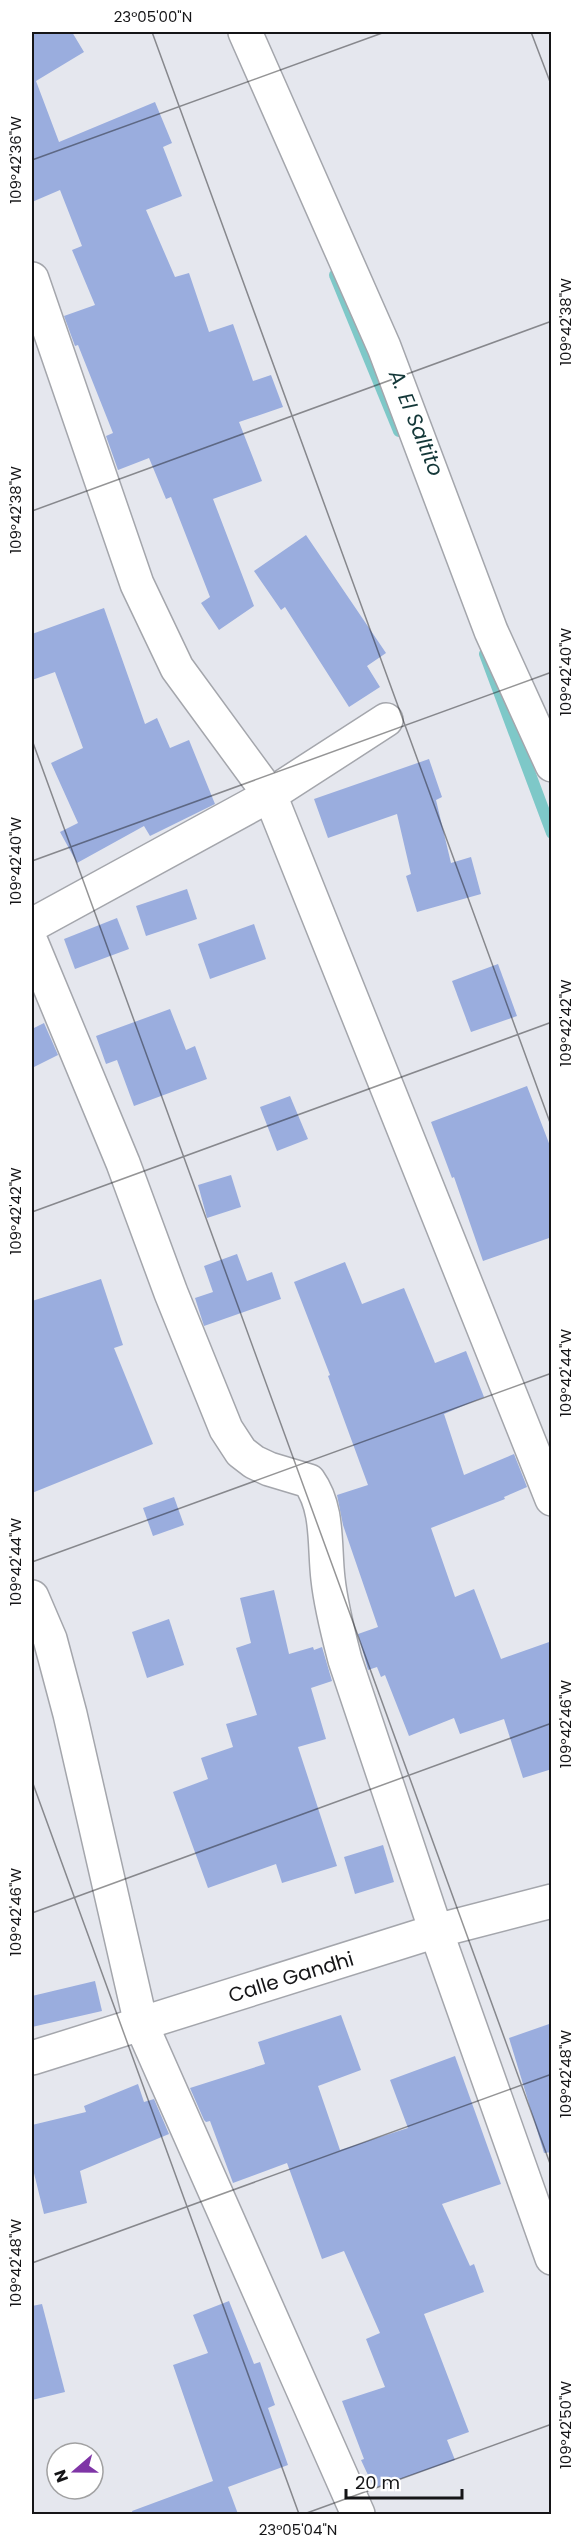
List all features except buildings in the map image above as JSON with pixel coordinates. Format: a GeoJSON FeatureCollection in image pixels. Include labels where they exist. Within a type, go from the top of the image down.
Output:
{"type":"FeatureCollection","features":[{"type":"Feature","properties":{"kind":"street"},"geometry":{"type":"LineString","coordinates":[[245,32],[384,347],[491,631],[552,765]]}},
{"type":"Feature","properties":{"kind":"street"},"geometry":{"type":"LineString","coordinates":[[32,279],[137,584],[177,668],[270,795],[552,1499]]}},
{"type":"Feature","properties":{"kind":"street"},"geometry":{"type":"LineString","coordinates":[[32,925],[270,795],[386,720]]}},
{"type":"Feature","properties":{"kind":"street"},"geometry":{"type":"LineString","coordinates":[[32,944],[123,1163],[171,1293],[226,1429],[241,1452],[269,1469],[309,1481],[319,1500],[334,1618],[345,1660],[436,1931],[552,2258]]}},
{"type":"Feature","properties":{"kind":"street"},"geometry":{"type":"LineString","coordinates":[[32,1597],[50,1639],[70,1714],[141,2024],[358,2514]]}},
{"type":"Feature","properties":{"kind":"street","name":"Calle Gandhi"},"geometry":{"type":"LineString","coordinates":[[32,2058],[436,1931],[552,1901]]}},
{"type":"Feature","properties":{"kind":"waterway","name":"A. El Saltito"},"geometry":{"type":"LineString","coordinates":[[335,275],[399,431]]}},
{"type":"Feature","properties":{"kind":"waterway","name":"A. El Saltito"},"geometry":{"type":"LineString","coordinates":[[485,654],[552,833]]}}]}
